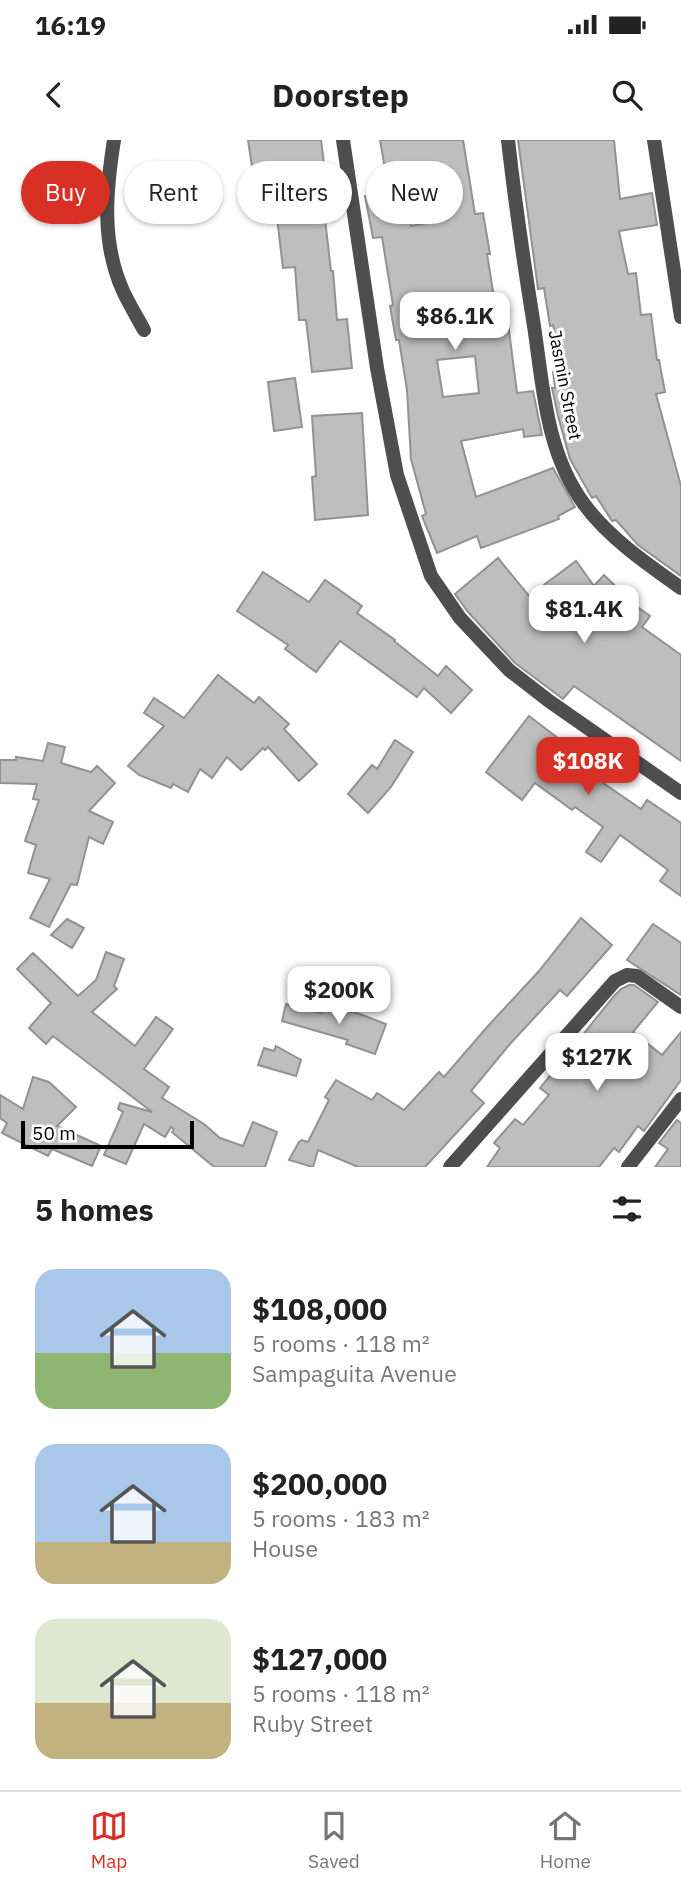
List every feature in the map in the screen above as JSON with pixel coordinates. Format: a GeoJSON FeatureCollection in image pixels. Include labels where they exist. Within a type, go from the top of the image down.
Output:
{"type":"FeatureCollection","features":[{"type":"Feature","properties":{"kind":"street"},"geometry":{"type":"LineString","coordinates":[[114,140],[107,181],[111,259],[123,291],[144,330]]}},
{"type":"Feature","properties":{"kind":"street"},"geometry":{"type":"LineString","coordinates":[[343,140],[377,368],[397,475],[431,576],[460,618],[509,670],[681,793]]}},
{"type":"Feature","properties":{"kind":"street","name":"Jasmin Street"},"geometry":{"type":"LineString","coordinates":[[508,140],[551,435],[571,484],[584,505],[642,560],[681,588]]}},
{"type":"Feature","properties":{"kind":"street"},"geometry":{"type":"LineString","coordinates":[[654,140],[681,317]]}},
{"type":"Feature","properties":{"kind":"street"},"geometry":{"type":"LineString","coordinates":[[450,1167],[605,991],[627,975],[638,976],[681,1007]]}},
{"type":"Feature","properties":{"kind":"street"},"geometry":{"type":"LineString","coordinates":[[628,1167],[681,1099]]}},
{"type":"Feature","properties":{"kind":"building"},"geometry":{"type":"Polygon","coordinates":[[[248,140],[321,140],[324,161],[251,161],[248,140]]]}},
{"type":"Feature","properties":{"kind":"building"},"geometry":{"type":"Polygon","coordinates":[[[380,140],[463,140],[475,214],[483,213],[497,316],[507,315],[517,393],[533,391],[542,435],[524,437],[523,429],[461,441],[476,497],[553,468],[575,507],[558,516],[559,519],[481,548],[477,536],[437,553],[422,516],[426,514],[411,459],[407,390],[390,306],[393,305],[382,237],[373,238],[370,224],[463,224],[463,161],[384,161],[380,140]],[[475,356],[437,360],[443,397],[479,393],[475,356]]]}},
{"type":"Feature","properties":{"kind":"building"},"geometry":{"type":"Polygon","coordinates":[[[518,140],[614,140],[620,199],[652,193],[657,225],[619,231],[628,274],[636,273],[641,315],[651,314],[657,360],[665,392],[656,394],[681,486],[681,576],[638,545],[616,520],[612,521],[596,496],[592,498],[570,459],[552,388],[555,388],[553,372],[562,371],[553,325],[550,326],[544,288],[538,289],[518,140]]]}},
{"type":"Feature","properties":{"kind":"building"},"geometry":{"type":"Polygon","coordinates":[[[278,224],[326,224],[337,320],[347,319],[352,368],[312,372],[306,320],[299,320],[295,267],[283,268],[278,224]]]}},
{"type":"Feature","properties":{"kind":"building"},"geometry":{"type":"Polygon","coordinates":[[[295,378],[302,427],[274,431],[268,382],[295,378]]]}},
{"type":"Feature","properties":{"kind":"building"},"geometry":{"type":"Polygon","coordinates":[[[362,413],[368,515],[315,520],[312,477],[316,476],[312,416],[362,413]]]}},
{"type":"Feature","properties":{"kind":"building"},"geometry":{"type":"Polygon","coordinates":[[[498,558],[529,596],[576,561],[594,586],[604,575],[650,616],[642,627],[681,655],[681,761],[574,686],[563,699],[515,663],[468,612],[455,594],[498,558]]]}},
{"type":"Feature","properties":{"kind":"building"},"geometry":{"type":"Polygon","coordinates":[[[263,572],[309,602],[325,580],[362,606],[357,613],[438,676],[446,666],[472,690],[451,713],[424,688],[417,697],[340,641],[316,672],[285,649],[288,645],[237,611],[263,572]]]}},
{"type":"Feature","properties":{"kind":"building"},"geometry":{"type":"Polygon","coordinates":[[[218,675],[254,703],[259,697],[289,724],[284,729],[317,764],[299,781],[268,747],[265,750],[263,748],[241,770],[227,757],[212,778],[200,769],[188,792],[173,784],[171,788],[139,775],[128,766],[164,726],[144,713],[154,698],[184,718],[218,675]]]}},
{"type":"Feature","properties":{"kind":"building"},"geometry":{"type":"Polygon","coordinates":[[[529,716],[601,771],[596,778],[641,809],[647,800],[681,823],[681,896],[660,881],[668,870],[620,835],[601,862],[586,852],[603,827],[575,807],[572,810],[535,783],[522,800],[486,772],[529,716]]]}},
{"type":"Feature","properties":{"kind":"building"},"geometry":{"type":"Polygon","coordinates":[[[395,740],[413,752],[391,787],[368,813],[348,794],[372,765],[377,769],[395,740]]]}},
{"type":"Feature","properties":{"kind":"building"},"geometry":{"type":"Polygon","coordinates":[[[48,743],[65,747],[61,763],[91,772],[97,766],[115,783],[89,811],[113,822],[103,844],[89,837],[77,885],[71,884],[49,927],[30,918],[50,879],[28,873],[36,845],[25,841],[39,800],[33,799],[37,784],[0,783],[0,760],[16,760],[16,757],[43,761],[48,743]]]}},
{"type":"Feature","properties":{"kind":"building"},"geometry":{"type":"Polygon","coordinates":[[[581,918],[612,945],[567,996],[560,990],[510,1044],[471,1091],[484,1103],[425,1167],[358,1167],[318,1150],[313,1167],[289,1160],[299,1142],[308,1142],[329,1100],[325,1097],[336,1080],[372,1100],[377,1093],[404,1110],[439,1072],[444,1077],[539,971],[581,918]]]}},
{"type":"Feature","properties":{"kind":"building"},"geometry":{"type":"Polygon","coordinates":[[[67,919],[84,928],[72,948],[51,935],[67,919]]]}},
{"type":"Feature","properties":{"kind":"building"},"geometry":{"type":"Polygon","coordinates":[[[653,924],[681,943],[681,995],[627,960],[653,924]]]}},
{"type":"Feature","properties":{"kind":"building"},"geometry":{"type":"Polygon","coordinates":[[[106,952],[124,959],[114,986],[117,989],[92,1012],[135,1046],[156,1017],[173,1029],[144,1069],[169,1087],[162,1098],[204,1124],[220,1138],[243,1146],[253,1122],[277,1132],[265,1167],[214,1167],[172,1132],[174,1129],[171,1127],[165,1137],[144,1124],[126,1164],[104,1155],[123,1112],[118,1109],[120,1103],[152,1112],[53,1036],[46,1044],[29,1028],[51,1003],[17,969],[33,953],[78,996],[96,980],[106,952]]]}},
{"type":"Feature","properties":{"kind":"building"},"geometry":{"type":"Polygon","coordinates":[[[629,985],[634,985],[658,1002],[633,1032],[662,1055],[681,1032],[681,1080],[644,1131],[638,1126],[619,1152],[614,1148],[599,1167],[487,1167],[500,1148],[494,1143],[515,1119],[523,1125],[549,1095],[540,1088],[614,996],[629,985]]]}},
{"type":"Feature","properties":{"kind":"building"},"geometry":{"type":"Polygon","coordinates":[[[286,1004],[322,1013],[324,1007],[357,1013],[386,1024],[375,1054],[346,1044],[348,1040],[282,1021],[286,1004]]]}},
{"type":"Feature","properties":{"kind":"building"},"geometry":{"type":"Polygon","coordinates":[[[276,1046],[301,1060],[296,1076],[258,1065],[264,1048],[274,1051],[276,1046]]]}},
{"type":"Feature","properties":{"kind":"building"},"geometry":{"type":"Polygon","coordinates":[[[33,1077],[49,1082],[76,1107],[57,1126],[101,1146],[92,1166],[52,1149],[48,1156],[2,1133],[7,1123],[0,1118],[0,1095],[23,1109],[33,1077]]]}},
{"type":"Feature","properties":{"kind":"building"},"geometry":{"type":"Polygon","coordinates":[[[677,1120],[681,1123],[681,1167],[655,1167],[668,1149],[659,1143],[677,1120]]]}}]}
